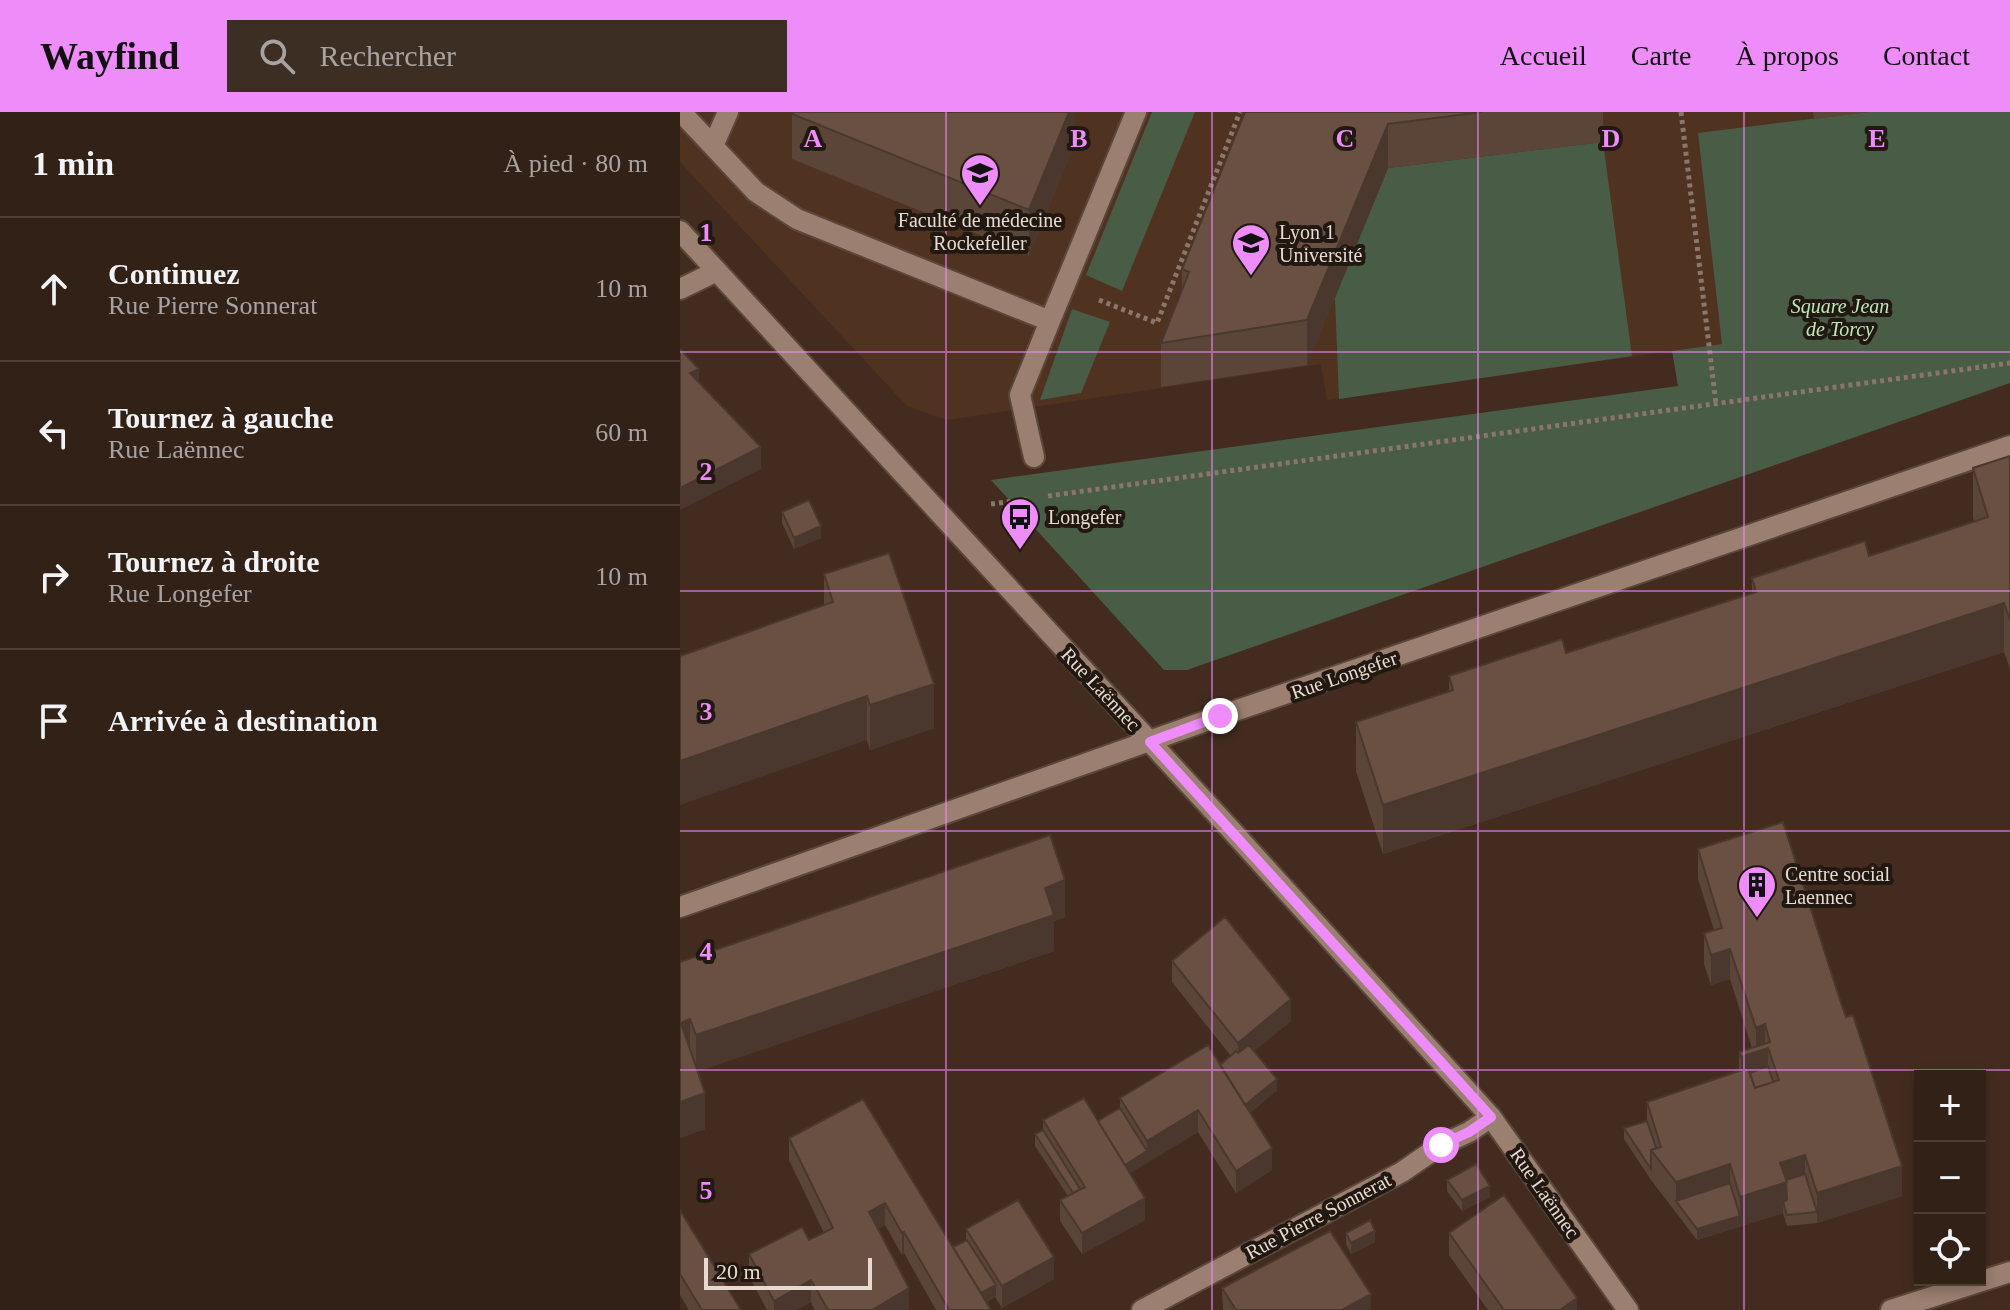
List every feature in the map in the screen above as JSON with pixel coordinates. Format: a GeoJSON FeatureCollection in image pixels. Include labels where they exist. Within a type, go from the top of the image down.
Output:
{"type":"FeatureCollection","features":[{"type":"Feature","properties":{"kind":"street"},"geometry":{"type":"LineString","coordinates":[[681,112],[756,192],[797,219],[1050,321]]}},
{"type":"Feature","properties":{"kind":"street"},"geometry":{"type":"LineString","coordinates":[[713,146],[728,112]]}},
{"type":"Feature","properties":{"kind":"street"},"geometry":{"type":"LineString","coordinates":[[1034,457],[1020,395],[1136,112]]}},
{"type":"Feature","properties":{"kind":"street","name":"Rue Laënnec"},"geometry":{"type":"LineString","coordinates":[[680,231],[1491,1117],[1628,1310]]}},
{"type":"Feature","properties":{"kind":"street"},"geometry":{"type":"LineString","coordinates":[[680,289],[717,271]]}},
{"type":"Feature","properties":{"kind":"street","name":"Rue Longefer"},"geometry":{"type":"LineString","coordinates":[[680,907],[2010,446]]}},
{"type":"Feature","properties":{"kind":"street","name":"Rue Pierre Sonnerat"},"geometry":{"type":"LineString","coordinates":[[1142,1310],[1402,1172],[1441,1145],[1491,1117]]}},
{"type":"Feature","properties":{"kind":"street"},"geometry":{"type":"LineString","coordinates":[[1891,1310],[2010,1272]]}},
{"type":"Feature","properties":{"kind":"path"},"geometry":{"type":"LineString","coordinates":[[1065,285],[1157,323],[1240,112]]}},
{"type":"Feature","properties":{"kind":"path"},"geometry":{"type":"LineString","coordinates":[[1681,112],[1716,404]]}},
{"type":"Feature","properties":{"kind":"path"},"geometry":{"type":"LineString","coordinates":[[991,504],[2010,363]]}},
{"type":"Feature","properties":{"kind":"shaded area","name":"Lyon 1 Université"},"geometry":{"type":"Polygon","coordinates":[[[680,112],[2010,112],[1722,344],[1327,400],[1321,364],[947,420],[907,406],[680,162],[680,112]]]}},
{"type":"Feature","properties":{"kind":"green space"},"geometry":{"type":"Polygon","coordinates":[[[1152,112],[1195,112],[1122,291],[1086,275],[1152,112]]]}},
{"type":"Feature","properties":{"kind":"green space","name":"Square Jean de Torcy"},"geometry":{"type":"Polygon","coordinates":[[[1868,112],[2010,112],[2010,383],[1187,670],[1164,670],[991,480],[1678,386],[1672,351],[1722,344],[1698,133],[1868,112]]]}},
{"type":"Feature","properties":{"kind":"green space"},"geometry":{"type":"Polygon","coordinates":[[[1603,142],[1632,356],[1339,399],[1335,298],[1388,168],[1603,142]]]}},
{"type":"Feature","properties":{"kind":"green space"},"geometry":{"type":"Polygon","coordinates":[[[1072,309],[1110,322],[1081,393],[1040,400],[1072,309]]]}},
{"type":"Feature","properties":{"kind":"building"},"geometry":{"type":"Polygon","coordinates":[[[793,112],[1069,112],[1029,210],[793,112]]]}},
{"type":"Feature","properties":{"kind":"building"},"geometry":{"type":"Polygon","coordinates":[[[1245,112],[1482,112],[1388,124],[1307,320],[1161,343],[1189,272],[1182,269],[1245,112]]]}},
{"type":"Feature","properties":{"kind":"building"},"geometry":{"type":"Polygon","coordinates":[[[680,349],[699,369],[690,373],[761,447],[680,488],[680,349]]]}},
{"type":"Feature","properties":{"kind":"building"},"geometry":{"type":"Polygon","coordinates":[[[2010,456],[2010,620],[2004,603],[1383,805],[1356,722],[1453,690],[1449,676],[1562,639],[1566,653],[1756,592],[1752,578],[1865,541],[1869,556],[1988,517],[1973,468],[2010,456]]]}},
{"type":"Feature","properties":{"kind":"building"},"geometry":{"type":"Polygon","coordinates":[[[809,500],[821,526],[794,538],[782,512],[809,500]]]}},
{"type":"Feature","properties":{"kind":"building"},"geometry":{"type":"Polygon","coordinates":[[[889,553],[934,684],[870,705],[867,696],[680,761],[680,656],[833,602],[824,574],[889,553]]]}},
{"type":"Feature","properties":{"kind":"building"},"geometry":{"type":"Polygon","coordinates":[[[1783,822],[1840,1000],[1846,1017],[1853,1015],[1902,1166],[1817,1193],[1805,1155],[1780,1163],[1787,1182],[1740,1197],[1730,1164],[1676,1182],[1651,1150],[1661,1147],[1647,1102],[1745,1069],[1748,1069],[1755,1088],[1779,1080],[1768,1048],[1741,1057],[1739,1052],[1770,1042],[1765,1024],[1756,1028],[1730,949],[1711,955],[1704,933],[1722,928],[1698,849],[1783,822]]]}},
{"type":"Feature","properties":{"kind":"building"},"geometry":{"type":"Polygon","coordinates":[[[1050,835],[1065,880],[1045,888],[1054,915],[696,1035],[690,1019],[681,1023],[705,1093],[680,1102],[680,962],[1050,835]]]}},
{"type":"Feature","properties":{"kind":"building"},"geometry":{"type":"Polygon","coordinates":[[[1225,917],[1291,999],[1238,1043],[1172,961],[1225,917]]]}},
{"type":"Feature","properties":{"kind":"building"},"geometry":{"type":"Polygon","coordinates":[[[1208,1045],[1272,1148],[1236,1171],[1198,1110],[1147,1141],[1120,1098],[1208,1045]]]}},
{"type":"Feature","properties":{"kind":"building"},"geometry":{"type":"Polygon","coordinates":[[[1249,1045],[1277,1079],[1245,1105],[1220,1065],[1236,1051],[1238,1053],[1249,1045]]]}},
{"type":"Feature","properties":{"kind":"building"},"geometry":{"type":"Polygon","coordinates":[[[1768,1066],[1773,1082],[1755,1088],[1750,1073],[1768,1066]]]}},
{"type":"Feature","properties":{"kind":"building"},"geometry":{"type":"Polygon","coordinates":[[[1084,1098],[1145,1198],[1082,1233],[1060,1200],[1085,1187],[1043,1120],[1084,1098]]]}},
{"type":"Feature","properties":{"kind":"building"},"geometry":{"type":"Polygon","coordinates":[[[863,1099],[991,1310],[949,1310],[885,1203],[869,1212],[909,1288],[872,1310],[828,1310],[811,1280],[774,1301],[749,1254],[802,1227],[809,1240],[833,1228],[789,1138],[863,1099]]]}},
{"type":"Feature","properties":{"kind":"building"},"geometry":{"type":"Polygon","coordinates":[[[1120,1108],[1147,1151],[1125,1165],[1098,1121],[1120,1108]]]}},
{"type":"Feature","properties":{"kind":"building"},"geometry":{"type":"Polygon","coordinates":[[[1647,1121],[1656,1148],[1651,1150],[1651,1169],[1624,1128],[1647,1121]]]}},
{"type":"Feature","properties":{"kind":"building"},"geometry":{"type":"Polygon","coordinates":[[[1043,1130],[1080,1189],[1073,1193],[1035,1134],[1043,1130]]]}},
{"type":"Feature","properties":{"kind":"building"},"geometry":{"type":"Polygon","coordinates":[[[1476,1164],[1490,1186],[1462,1200],[1447,1180],[1476,1164]]]}},
{"type":"Feature","properties":{"kind":"building"},"geometry":{"type":"Polygon","coordinates":[[[1805,1174],[1817,1212],[1787,1215],[1783,1202],[1787,1200],[1786,1180],[1805,1174]]]}},
{"type":"Feature","properties":{"kind":"building"},"geometry":{"type":"Polygon","coordinates":[[[1730,1183],[1740,1216],[1697,1229],[1676,1201],[1730,1183]]]}},
{"type":"Feature","properties":{"kind":"building"},"geometry":{"type":"Polygon","coordinates":[[[1504,1195],[1577,1298],[1560,1310],[1504,1310],[1449,1233],[1504,1195]]]}},
{"type":"Feature","properties":{"kind":"building"},"geometry":{"type":"Polygon","coordinates":[[[1018,1200],[1054,1257],[1002,1286],[966,1229],[1018,1200]]]}},
{"type":"Feature","properties":{"kind":"building"},"geometry":{"type":"Polygon","coordinates":[[[680,1210],[741,1310],[702,1310],[680,1274],[680,1210]]]}},
{"type":"Feature","properties":{"kind":"building"},"geometry":{"type":"Polygon","coordinates":[[[1370,1220],[1375,1231],[1351,1243],[1346,1233],[1370,1220]]]}},
{"type":"Feature","properties":{"kind":"building"},"geometry":{"type":"Polygon","coordinates":[[[1330,1231],[1371,1294],[1342,1310],[1236,1310],[1222,1288],[1330,1231]]]}},
{"type":"Feature","properties":{"kind":"building"},"geometry":{"type":"Polygon","coordinates":[[[967,1240],[996,1285],[981,1293],[953,1247],[967,1240]]]}},
{"type":"Feature","properties":{"kind":"place","name":"Faculté de médecine Rockefeller"},"geometry":{"type":"Point","coordinates":[980,207]}},
{"type":"Feature","properties":{"kind":"place","name":"Lyon 1 Université"},"geometry":{"type":"Point","coordinates":[1251,277]}},
{"type":"Feature","properties":{"kind":"place","name":"Longefer"},"geometry":{"type":"Point","coordinates":[1020,551]}},
{"type":"Feature","properties":{"kind":"place","name":"Centre social Laennec"},"geometry":{"type":"Point","coordinates":[1757,919]}},
{"type":"Feature","properties":{"kind":"route"},"geometry":{"type":"LineString","coordinates":[[1220,716],[1150,742],[1491,1117],[1441,1145]]}}]}
